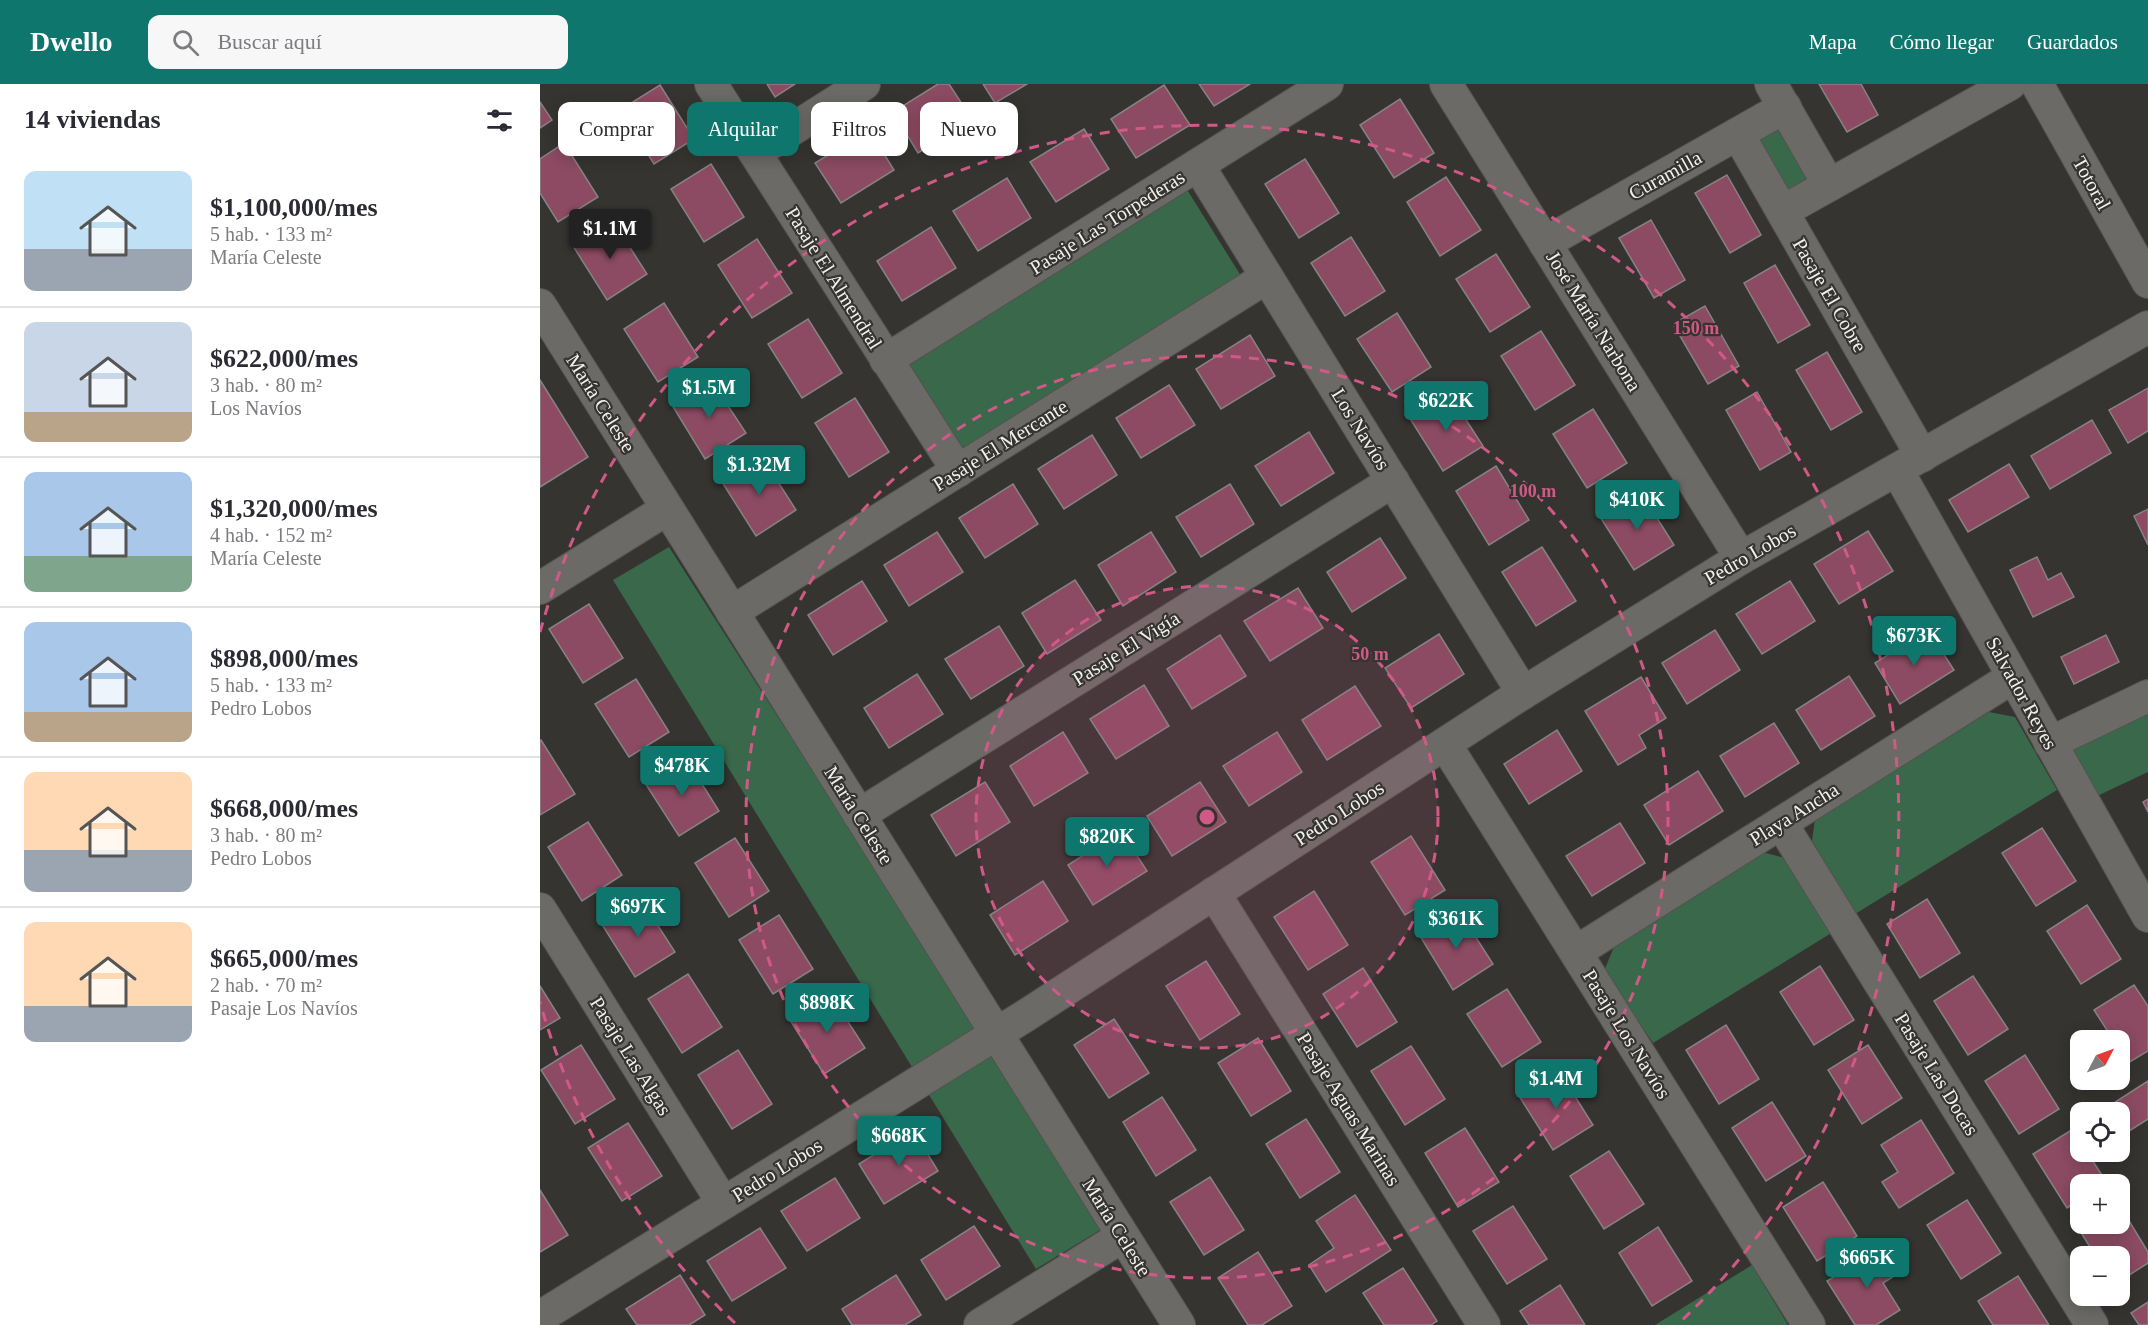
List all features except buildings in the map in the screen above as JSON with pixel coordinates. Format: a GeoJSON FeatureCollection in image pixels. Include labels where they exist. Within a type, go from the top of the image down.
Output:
{"type":"FeatureCollection","features":[{"type":"Feature","properties":{"kind":"street","name":"Pasaje El Almendral"},"geometry":{"type":"LineString","coordinates":[[711,84],[722,102]]}},
{"type":"Feature","properties":{"kind":"street"},"geometry":{"type":"LineString","coordinates":[[799,125],[864,84]]}},
{"type":"Feature","properties":{"kind":"street","name":"Pasaje Las Torpederas"},"geometry":{"type":"LineString","coordinates":[[886,360],[1327,84]]}},
{"type":"Feature","properties":{"kind":"street","name":"José María Narbona"},"geometry":{"type":"LineString","coordinates":[[1446,84],[1741,558]]}},
{"type":"Feature","properties":{"kind":"street"},"geometry":{"type":"LineString","coordinates":[[1783,211],[2010,84]]}},
{"type":"Feature","properties":{"kind":"street","name":"Totoral"},"geometry":{"type":"LineString","coordinates":[[2037,84],[2148,282]]}},
{"type":"Feature","properties":{"kind":"street"},"geometry":{"type":"LineString","coordinates":[[1778,96],[1829,185]]}},
{"type":"Feature","properties":{"kind":"street","name":"Curamilla"},"geometry":{"type":"LineString","coordinates":[[1545,243],[1738,134],[1778,96]]}},
{"type":"Feature","properties":{"kind":"street","name":"Pasaje El Cobre"},"geometry":{"type":"LineString","coordinates":[[1738,134],[1783,211],[1909,463]]}},
{"type":"Feature","properties":{"kind":"street","name":"Pasaje El Almendral"},"geometry":{"type":"LineString","coordinates":[[757,156],[958,471]]}},
{"type":"Feature","properties":{"kind":"street","name":"Los Navíos"},"geometry":{"type":"LineString","coordinates":[[1198,165],[1523,693]]}},
{"type":"Feature","properties":{"kind":"street","name":"Pasaje El Mercante"},"geometry":{"type":"LineString","coordinates":[[732,612],[1267,277]]}},
{"type":"Feature","properties":{"kind":"street","name":"María Celeste"},"geometry":{"type":"LineString","coordinates":[[540,305],[1179,1325]]}},
{"type":"Feature","properties":{"kind":"street","name":"Pedro Lobos"},"geometry":{"type":"LineString","coordinates":[[540,1317],[996,1034],[1523,693],[1741,558],[2148,327]]}},
{"type":"Feature","properties":{"kind":"street","name":"Salvador Reyes"},"geometry":{"type":"LineString","coordinates":[[1909,463],[2013,677],[2148,916]]}},
{"type":"Feature","properties":{"kind":"street","name":"Pasaje El Vigía"},"geometry":{"type":"LineString","coordinates":[[859,815],[1393,481]]}},
{"type":"Feature","properties":{"kind":"street"},"geometry":{"type":"LineString","coordinates":[[540,588],[667,508]]}},
{"type":"Feature","properties":{"kind":"street","name":"Playa Ancha"},"geometry":{"type":"LineString","coordinates":[[1575,952],[2013,677]]}},
{"type":"Feature","properties":{"kind":"street"},"geometry":{"type":"LineString","coordinates":[[2050,743],[2148,696]]}},
{"type":"Feature","properties":{"kind":"street","name":"Pasaje Los Navíos"},"geometry":{"type":"LineString","coordinates":[[1446,744],[1809,1325]]}},
{"type":"Feature","properties":{"kind":"street","name":"Pasaje Las Docas"},"geometry":{"type":"LineString","coordinates":[[1781,822],[2092,1325]]}},
{"type":"Feature","properties":{"kind":"street","name":"Pasaje Aguas Marinas"},"geometry":{"type":"LineString","coordinates":[[1214,893],[1484,1325]]}},
{"type":"Feature","properties":{"kind":"street","name":"Pasaje Las Algas"},"geometry":{"type":"LineString","coordinates":[[540,909],[723,1203]]}},
{"type":"Feature","properties":{"kind":"street"},"geometry":{"type":"LineString","coordinates":[[980,1325],[1123,1236]]}},
{"type":"Feature","properties":{"kind":"green space"},"geometry":{"type":"Polygon","coordinates":[[[1781,123],[1814,182],[1787,199],[1752,140],[1781,123]]]}},
{"type":"Feature","properties":{"kind":"green space"},"geometry":{"type":"Polygon","coordinates":[[[1186,188],[1241,276],[960,452],[904,364],[1186,188]]]}},
{"type":"Feature","properties":{"kind":"green space"},"geometry":{"type":"Polygon","coordinates":[[[669,547],[1105,1227],[1036,1269],[613,580],[669,547]]]}},
{"type":"Feature","properties":{"kind":"green space"},"geometry":{"type":"Polygon","coordinates":[[[1989,712],[2015,717],[2057,790],[1855,914],[1812,841],[1815,819],[1989,712]]]}},
{"type":"Feature","properties":{"kind":"green space"},"geometry":{"type":"Polygon","coordinates":[[[2148,712],[2148,772],[2095,797],[2072,749],[2148,712]]]}},
{"type":"Feature","properties":{"kind":"green space"},"geometry":{"type":"Polygon","coordinates":[[[1762,852],[1789,859],[1833,932],[1653,1043],[1604,971],[1614,947],[1762,852]]]}},
{"type":"Feature","properties":{"kind":"green space"},"geometry":{"type":"Polygon","coordinates":[[[1752,1265],[1788,1325],[1655,1325],[1752,1265]]]}}]}
